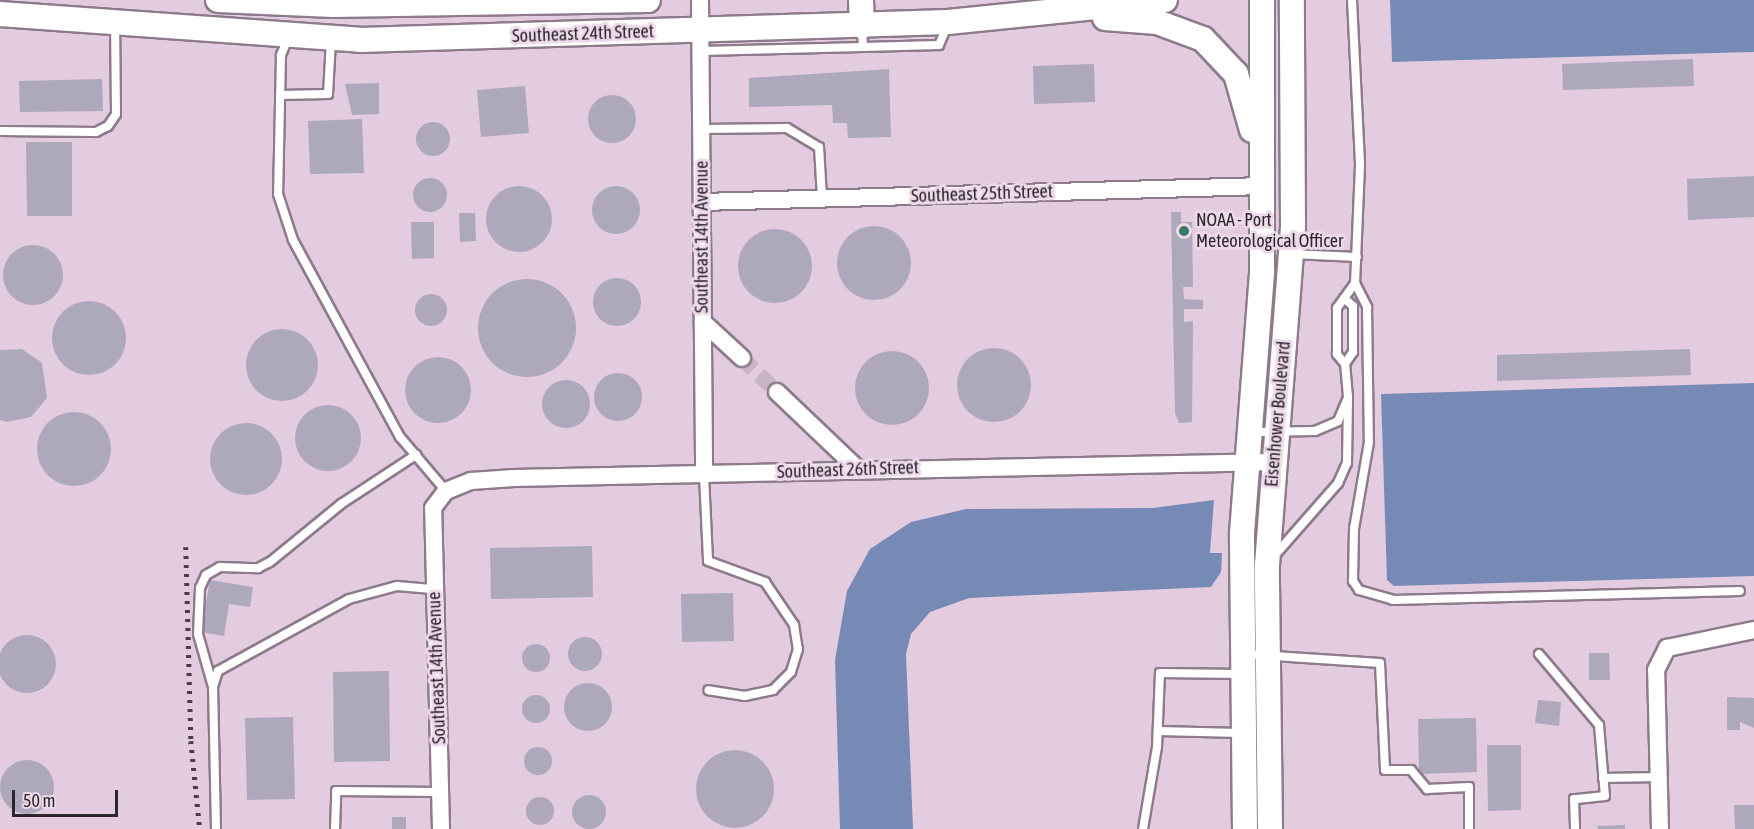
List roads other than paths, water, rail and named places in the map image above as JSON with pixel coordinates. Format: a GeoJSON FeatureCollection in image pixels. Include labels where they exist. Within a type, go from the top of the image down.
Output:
{"type":"FeatureCollection","features":[{"type":"Feature","properties":{"kind":"street","name":"Southeast 24th Street"},"geometry":{"type":"LineString","coordinates":[[218,0],[333,5],[648,0]]}},
{"type":"Feature","properties":{"kind":"street","name":"Southeast 14th Avenue"},"geometry":{"type":"LineString","coordinates":[[700,0],[704,475]]}},
{"type":"Feature","properties":{"kind":"street"},"geometry":{"type":"LineString","coordinates":[[861,0],[863,36]]}},
{"type":"Feature","properties":{"kind":"street","name":"Southeast 24th Street"},"geometry":{"type":"LineString","coordinates":[[0,14],[332,38],[560,34],[701,41],[863,36],[948,22],[1166,0]]}},
{"type":"Feature","properties":{"kind":"street","name":"Eisenhower Boulevard"},"geometry":{"type":"LineString","coordinates":[[1245,829],[1243,664],[1246,460],[1261,284],[1262,0]]}},
{"type":"Feature","properties":{"kind":"street","name":"Eisenhower Boulevard"},"geometry":{"type":"LineString","coordinates":[[1270,829],[1267,565],[1292,254],[1292,0]]}},
{"type":"Feature","properties":{"kind":"street"},"geometry":{"type":"LineString","coordinates":[[207,30],[223,22],[251,22],[256,16],[247,2]]}},
{"type":"Feature","properties":{"kind":"street"},"geometry":{"type":"LineString","coordinates":[[559,3],[560,34]]}},
{"type":"Feature","properties":{"kind":"street"},"geometry":{"type":"LineString","coordinates":[[289,36],[307,15],[333,5]]}},
{"type":"Feature","properties":{"kind":"street"},"geometry":{"type":"LineString","coordinates":[[1022,15],[1157,22],[1203,39],[1236,74],[1247,102],[1263,186]]}},
{"type":"Feature","properties":{"kind":"street","name":"Southeast 25th Street"},"geometry":{"type":"LineString","coordinates":[[702,202],[1263,186]]}},
{"type":"Feature","properties":{"kind":"street"},"geometry":{"type":"LineString","coordinates":[[703,322],[742,358]]}},
{"type":"Feature","properties":{"kind":"street"},"geometry":{"type":"LineString","coordinates":[[777,392],[859,470]]}},
{"type":"Feature","properties":{"kind":"street","name":"Southeast 26th Street"},"geometry":{"type":"LineString","coordinates":[[446,491],[471,482],[514,478],[1246,460],[1274,462]]}},
{"type":"Feature","properties":{"kind":"street","name":"Southeast 14th Avenue"},"geometry":{"type":"LineString","coordinates":[[441,829],[433,508],[446,491]]}},
{"type":"Feature","properties":{"kind":"street"},"geometry":{"type":"LineString","coordinates":[[1660,829],[1656,670],[1667,648],[1754,630]]}},
{"type":"Feature","properties":{"kind":"lane"},"geometry":{"type":"LineString","coordinates":[[1353,0],[1360,153],[1355,283],[1367,307],[1369,442],[1354,529],[1353,581],[1359,590],[1393,600],[1740,591]]}},
{"type":"Feature","properties":{"kind":"lane"},"geometry":{"type":"LineString","coordinates":[[0,131],[96,132],[108,126],[116,114],[115,21]]}},
{"type":"Feature","properties":{"kind":"lane"},"geometry":{"type":"LineString","coordinates":[[289,36],[281,54],[278,194],[292,240],[317,292],[416,455],[446,491]]}},
{"type":"Feature","properties":{"kind":"lane"},"geometry":{"type":"LineString","coordinates":[[280,95],[328,94],[332,38]]}},
{"type":"Feature","properties":{"kind":"lane"},"geometry":{"type":"LineString","coordinates":[[702,129],[787,128],[819,147],[822,198]]}},
{"type":"Feature","properties":{"kind":"lane"},"geometry":{"type":"LineString","coordinates":[[1292,254],[1357,257]]}},
{"type":"Feature","properties":{"kind":"lane"},"geometry":{"type":"LineString","coordinates":[[1267,565],[1338,483],[1350,448],[1345,364],[1336,354],[1337,308],[1355,283]]}},
{"type":"Feature","properties":{"kind":"lane"},"geometry":{"type":"LineString","coordinates":[[1344,298],[1353,306],[1353,352],[1345,364]]}},
{"type":"Feature","properties":{"kind":"lane"},"geometry":{"type":"LineString","coordinates":[[1248,432],[1315,431],[1338,421],[1348,397]]}},
{"type":"Feature","properties":{"kind":"lane"},"geometry":{"type":"LineString","coordinates":[[216,829],[213,687],[198,634],[200,588],[206,575],[220,567],[258,568],[270,562],[341,504],[416,455]]}},
{"type":"Feature","properties":{"kind":"lane"},"geometry":{"type":"LineString","coordinates":[[704,475],[708,561],[765,582],[794,626],[798,650],[791,672],[773,690],[746,696],[708,690]]}},
{"type":"Feature","properties":{"kind":"lane"},"geometry":{"type":"LineString","coordinates":[[213,687],[218,671],[238,656],[349,599],[397,586],[435,589]]}},
{"type":"Feature","properties":{"kind":"lane"},"geometry":{"type":"LineString","coordinates":[[1143,829],[1158,731],[1160,673],[1243,664],[1268,654],[1380,663],[1385,770],[1411,770],[1427,789],[1468,787],[1469,829]]}},
{"type":"Feature","properties":{"kind":"lane"},"geometry":{"type":"LineString","coordinates":[[1539,654],[1599,725],[1605,796],[1575,799],[1575,829]]}},
{"type":"Feature","properties":{"kind":"lane"},"geometry":{"type":"LineString","coordinates":[[1158,731],[1244,734]]}},
{"type":"Feature","properties":{"kind":"lane"},"geometry":{"type":"LineString","coordinates":[[1604,778],[1659,777]]}},
{"type":"Feature","properties":{"kind":"lane"},"geometry":{"type":"LineString","coordinates":[[335,829],[336,791],[440,792]]}},
{"type":"Feature","properties":{"kind":"water"},"geometry":{"type":"Polygon","coordinates":[[[1390,0],[1754,0],[1754,52],[1392,62],[1390,0]]]}},
{"type":"Feature","properties":{"kind":"water"},"geometry":{"type":"Polygon","coordinates":[[[1754,383],[1754,576],[1394,586],[1387,580],[1381,394],[1754,383]]]}},
{"type":"Feature","properties":{"kind":"water"},"geometry":{"type":"Polygon","coordinates":[[[1214,500],[1210,553],[1222,553],[1221,572],[1211,587],[969,598],[930,612],[911,634],[906,654],[913,829],[840,829],[835,660],[847,591],[870,549],[911,522],[966,509],[1153,508],[1214,500]]]}},
{"type":"Feature","properties":{"kind":"tunnel"},"geometry":{"type":"LineString","coordinates":[[742,358],[777,392]]}},
{"type":"Feature","properties":{"kind":"railway"},"geometry":{"type":"LineString","coordinates":[[186,547],[191,741],[200,829]]}},
{"type":"Feature","properties":{"kind":"place","name":"NOAA - Port Meteorological Officer"},"geometry":{"type":"Point","coordinates":[1184,231]}}]}
